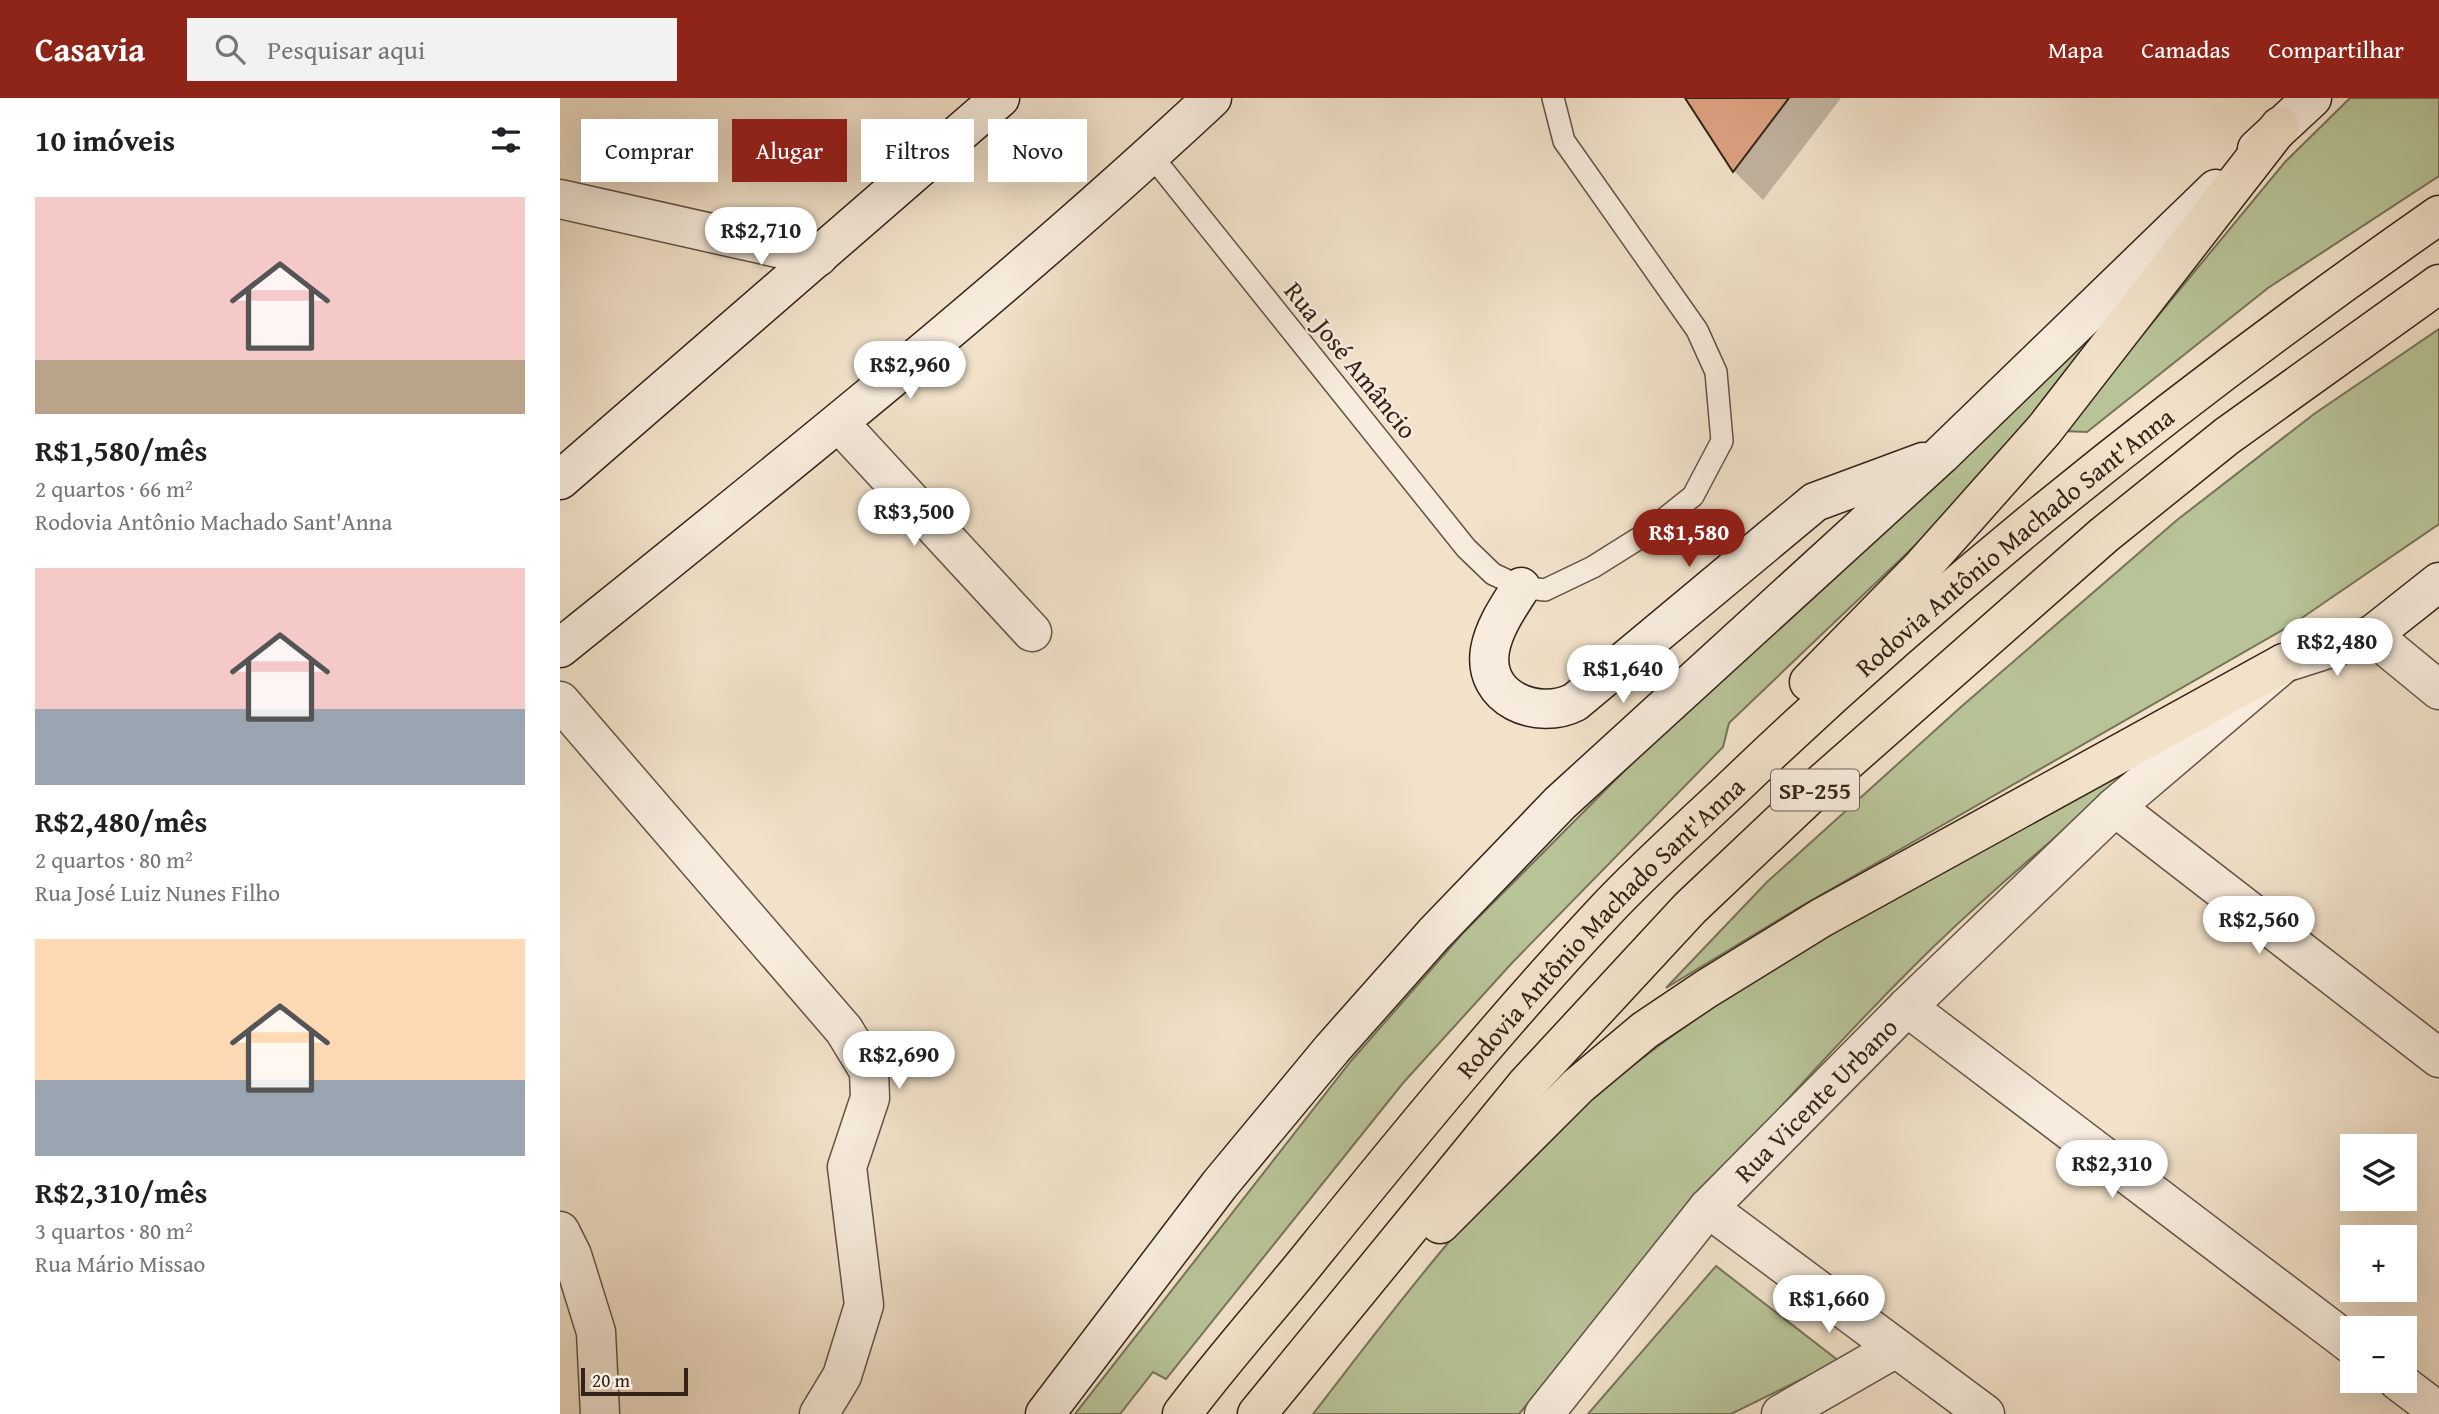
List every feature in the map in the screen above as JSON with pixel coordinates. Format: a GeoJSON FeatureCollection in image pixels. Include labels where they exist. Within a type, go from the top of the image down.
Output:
{"type":"FeatureCollection","features":[{"type":"Feature","properties":{"kind":"highway"},"geometry":{"type":"LineString","coordinates":[[1608,907],[1799,692],[1993,491],[2061,409],[2280,127]]}},
{"type":"Feature","properties":{"kind":"highway","name":"Rodovia Antônio Machado Sant'Anna"},"geometry":{"type":"LineString","coordinates":[[1182,1414],[1423,1115],[1608,907],[1843,683],[1960,579],[2184,400],[2322,297],[2439,215]]}},
{"type":"Feature","properties":{"kind":"highway","name":"Rodovia Antônio Machado Sant'Anna"},"geometry":{"type":"LineString","coordinates":[[1268,1401],[1525,1085],[1699,898],[1839,768],[2104,535],[2227,436],[2439,285]]}},
{"type":"Feature","properties":{"kind":"highway"},"geometry":{"type":"LineString","coordinates":[[1268,1401],[1578,1086],[1645,1030],[1821,918],[2284,663]]}},
{"type":"Feature","properties":{"kind":"highway"},"geometry":{"type":"LineString","coordinates":[[1174,1414],[1210,1376]]}},
{"type":"Feature","properties":{"kind":"street"},"geometry":{"type":"LineString","coordinates":[[560,480],[1000,98]]}},
{"type":"Feature","properties":{"kind":"street"},"geometry":{"type":"LineString","coordinates":[[560,648],[839,423],[1151,155],[1212,98]]}},
{"type":"Feature","properties":{"kind":"street"},"geometry":{"type":"LineString","coordinates":[[1045,1414],[1220,1184],[1332,1049],[1433,934],[1560,803],[1941,455],[2312,98]]}},
{"type":"Feature","properties":{"kind":"street"},"geometry":{"type":"LineString","coordinates":[[560,199],[818,257]]}},
{"type":"Feature","properties":{"kind":"street"},"geometry":{"type":"LineString","coordinates":[[839,423],[1032,632]]}},
{"type":"Feature","properties":{"kind":"street"},"geometry":{"type":"LineString","coordinates":[[1521,587],[1498,625],[1490,648],[1493,675],[1502,690],[1515,702],[1532,709],[1559,709],[1575,702],[1815,502],[1941,455]]}},
{"type":"Feature","properties":{"kind":"street"},"geometry":{"type":"LineString","coordinates":[[2284,663],[2372,635],[2439,582]]}},
{"type":"Feature","properties":{"kind":"street"},"geometry":{"type":"LineString","coordinates":[[2372,635],[2439,690]]}},
{"type":"Feature","properties":{"kind":"street","name":"Rua Vicente Urbano"},"geometry":{"type":"LineString","coordinates":[[1544,1414],[1708,1208],[1907,1007],[2115,807],[2284,663]]}},
{"type":"Feature","properties":{"kind":"street"},"geometry":{"type":"LineString","coordinates":[[560,701],[844,1030],[869,1071],[870,1098],[847,1167],[864,1305],[842,1376],[819,1414]]}},
{"type":"Feature","properties":{"kind":"street"},"geometry":{"type":"LineString","coordinates":[[2115,807],[2439,1058]]}},
{"type":"Feature","properties":{"kind":"street"},"geometry":{"type":"LineString","coordinates":[[1907,1007],[2340,1336]]}},
{"type":"Feature","properties":{"kind":"street"},"geometry":{"type":"LineString","coordinates":[[1708,1208],[1985,1414]]}},
{"type":"Feature","properties":{"kind":"street"},"geometry":{"type":"LineString","coordinates":[[560,1231],[572,1255],[596,1332],[600,1414]]}},
{"type":"Feature","properties":{"kind":"street"},"geometry":{"type":"LineString","coordinates":[[1782,1414],[1896,1348]]}},
{"type":"Feature","properties":{"kind":"street"},"geometry":{"type":"LineString","coordinates":[[2414,1393],[2439,1412]]}},
{"type":"Feature","properties":{"kind":"lane"},"geometry":{"type":"LineString","coordinates":[[1521,587],[1545,590],[1593,567],[1644,535],[1693,496],[1722,441],[1716,372],[1697,330],[1564,141],[1553,98]]}},
{"type":"Feature","properties":{"kind":"lane","name":"Rua José Amâncio"},"geometry":{"type":"LineString","coordinates":[[1151,155],[1466,548],[1493,574],[1521,587]]}},
{"type":"Feature","properties":{"kind":"green space"},"geometry":{"type":"Polygon","coordinates":[[[2350,98],[2439,98],[2439,176],[2268,288],[2087,432],[2063,431],[2285,162],[2350,98]]]}},
{"type":"Feature","properties":{"kind":"green space"},"geometry":{"type":"Polygon","coordinates":[[[2109,319],[2016,439],[1927,534],[1729,723],[1723,747],[1511,964],[1403,1083],[1166,1379],[1153,1372],[1120,1414],[1075,1414],[1351,1061],[1463,933],[1700,695],[2109,319]]]}},
{"type":"Feature","properties":{"kind":"green space"},"geometry":{"type":"Polygon","coordinates":[[[2439,329],[2439,524],[2293,624],[1798,908],[1666,988],[1767,882],[1962,706],[2177,520],[2314,414],[2439,329]]]}},
{"type":"Feature","properties":{"kind":"green space"},"geometry":{"type":"Polygon","coordinates":[[[2115,770],[2128,775],[1940,940],[1812,1073],[1663,1242],[1519,1414],[1313,1414],[1435,1258],[1501,1183],[1572,1115],[1634,1064],[1766,972],[1905,889],[2115,770]]]}},
{"type":"Feature","properties":{"kind":"green space"},"geometry":{"type":"Polygon","coordinates":[[[1716,1266],[1839,1361],[1731,1414],[1588,1414],[1716,1266]]]}},
{"type":"Feature","properties":{"kind":"building"},"geometry":{"type":"Polygon","coordinates":[[[1685,98],[1789,98],[1733,172],[1685,98]]]}}]}
